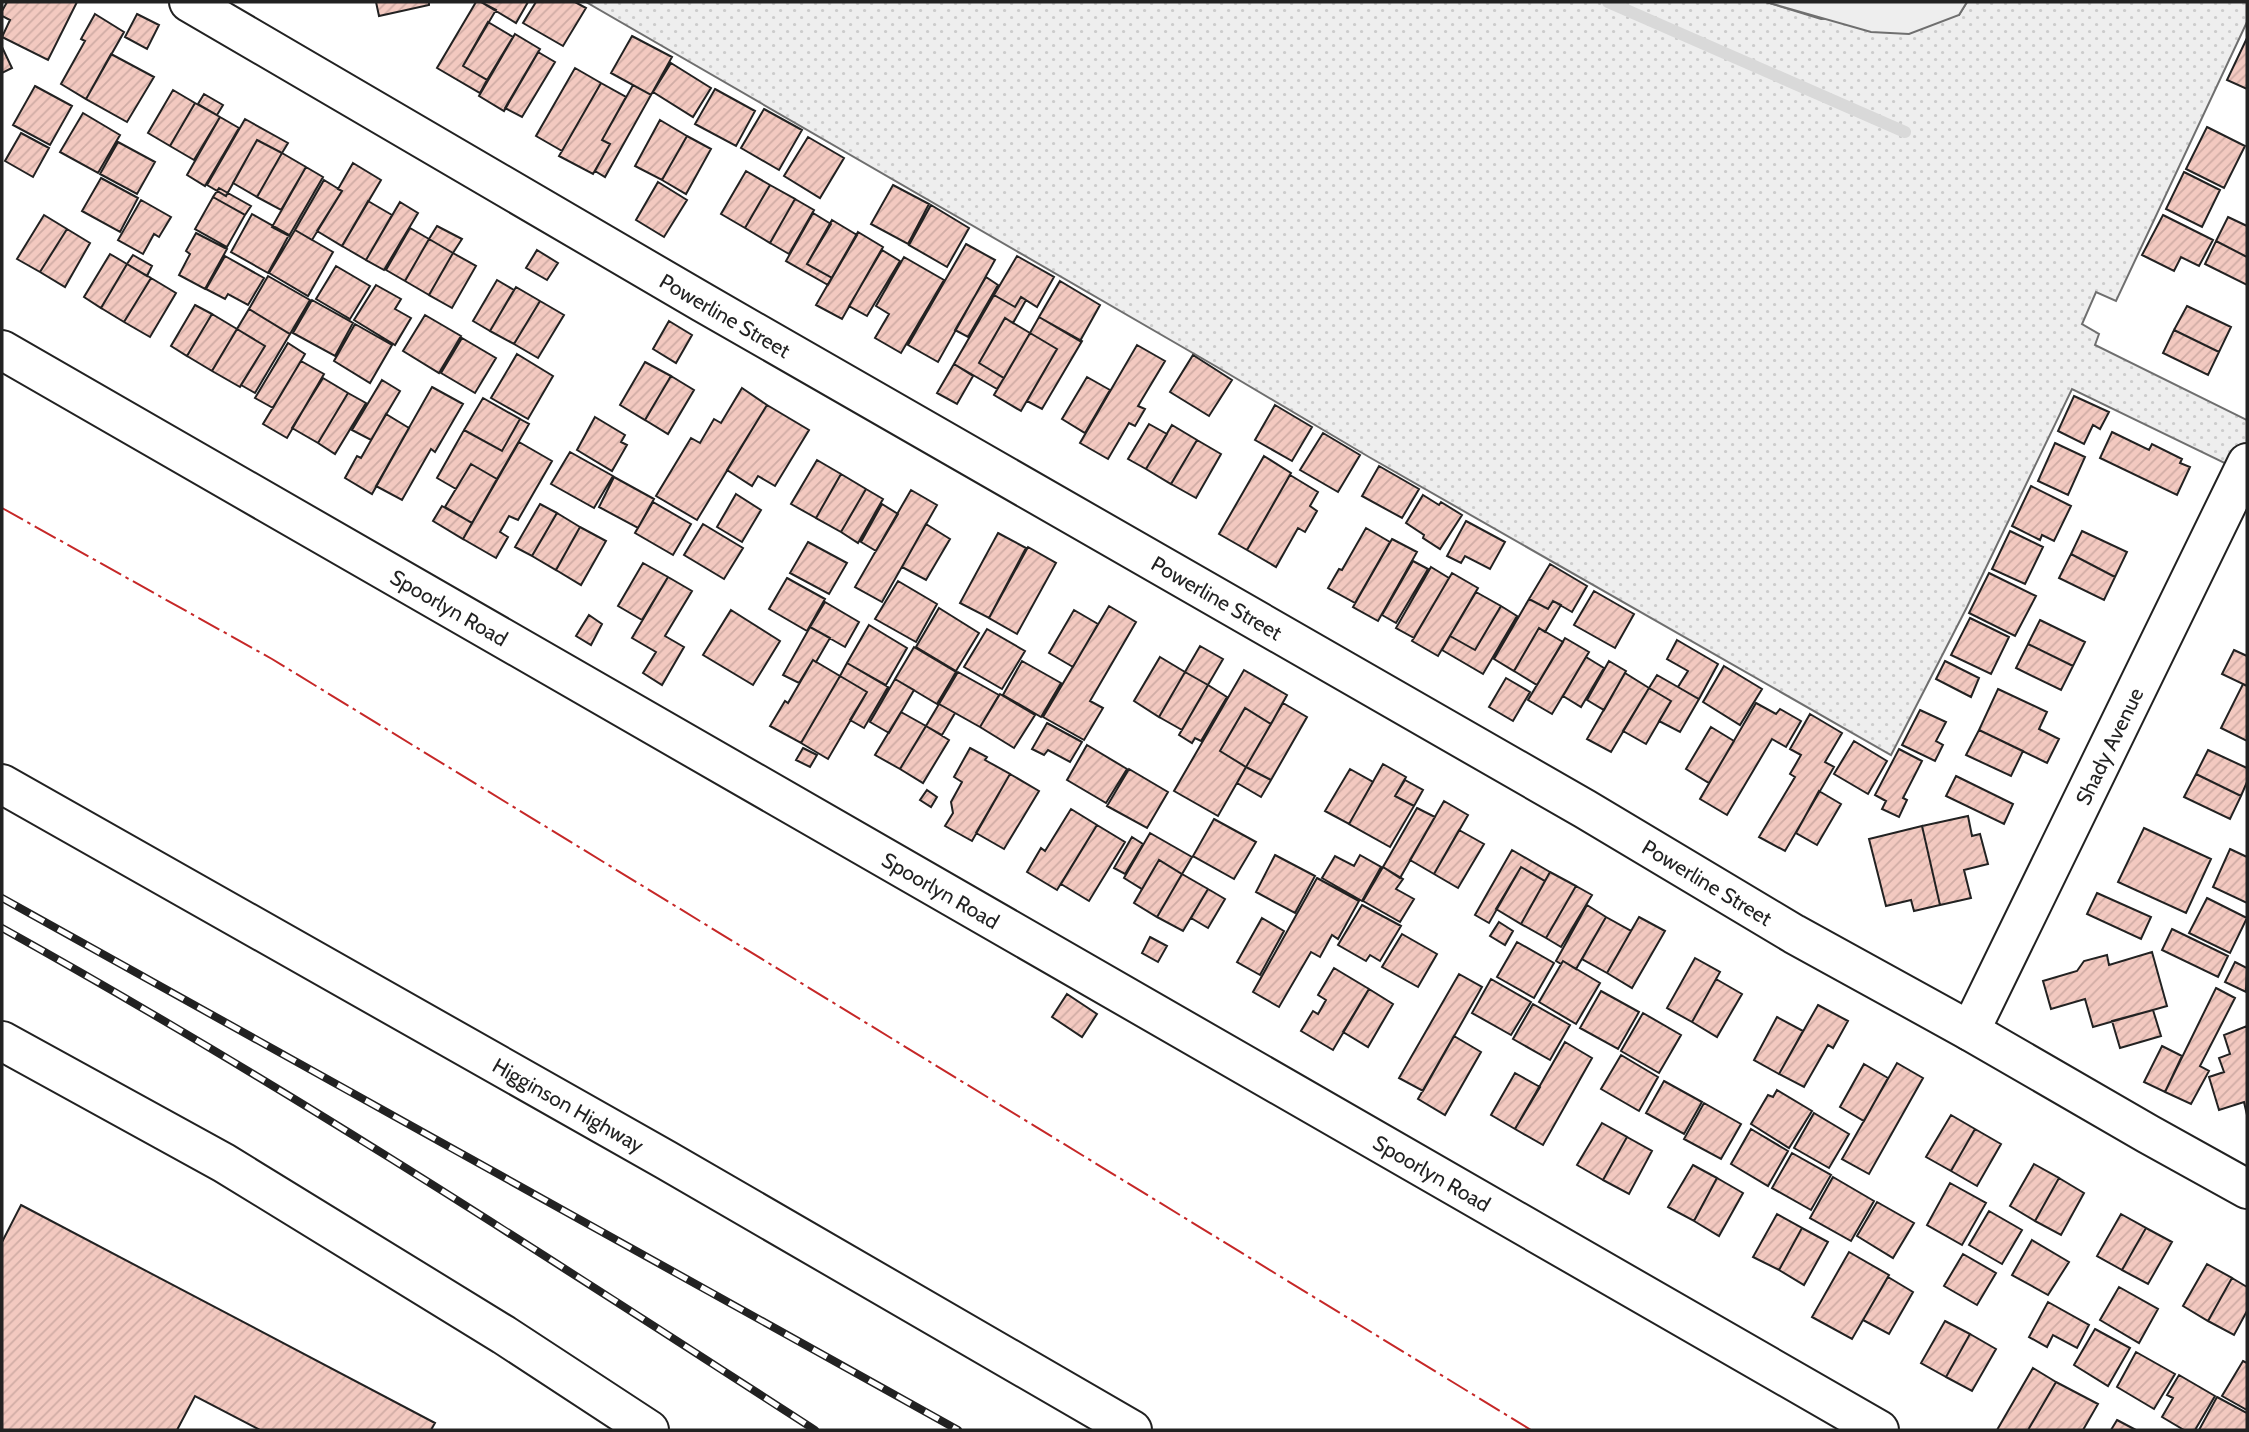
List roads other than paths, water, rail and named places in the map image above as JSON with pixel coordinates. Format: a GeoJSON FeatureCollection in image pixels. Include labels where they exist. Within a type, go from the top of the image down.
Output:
{"type":"FeatureCollection","features":[{"type":"Feature","properties":{"kind":"main road","name":"Powerline Street"},"geometry":{"type":"LineString","coordinates":[[189,2],[229,11],[726,316],[1584,809],[1794,934],[2247,1189]]}},
{"type":"Feature","properties":{"kind":"main road","name":"Spoorlyn Road"},"geometry":{"type":"LineString","coordinates":[[2,350],[1879,1430]]}},
{"type":"Feature","properties":{"kind":"main road","name":"Shady Avenue"},"geometry":{"type":"LineString","coordinates":[[1970,1031],[2247,463]]}},
{"type":"Feature","properties":{"kind":"main road","name":"Higginson Highway"},"geometry":{"type":"LineString","coordinates":[[2,784],[666,1160],[1132,1430]]}},
{"type":"Feature","properties":{"kind":"main road"},"geometry":{"type":"LineString","coordinates":[[2,1041],[225,1163],[504,1335],[649,1430]]}},
{"type":"Feature","properties":{"kind":"waterway"},"geometry":{"type":"LineString","coordinates":[[1608,2],[1905,132]]}},
{"type":"Feature","properties":{"kind":"railway"},"geometry":{"type":"LineString","coordinates":[[2,898],[958,1430]]}},
{"type":"Feature","properties":{"kind":"railway"},"geometry":{"type":"LineString","coordinates":[[2,928],[311,1109],[815,1430]]}}]}
